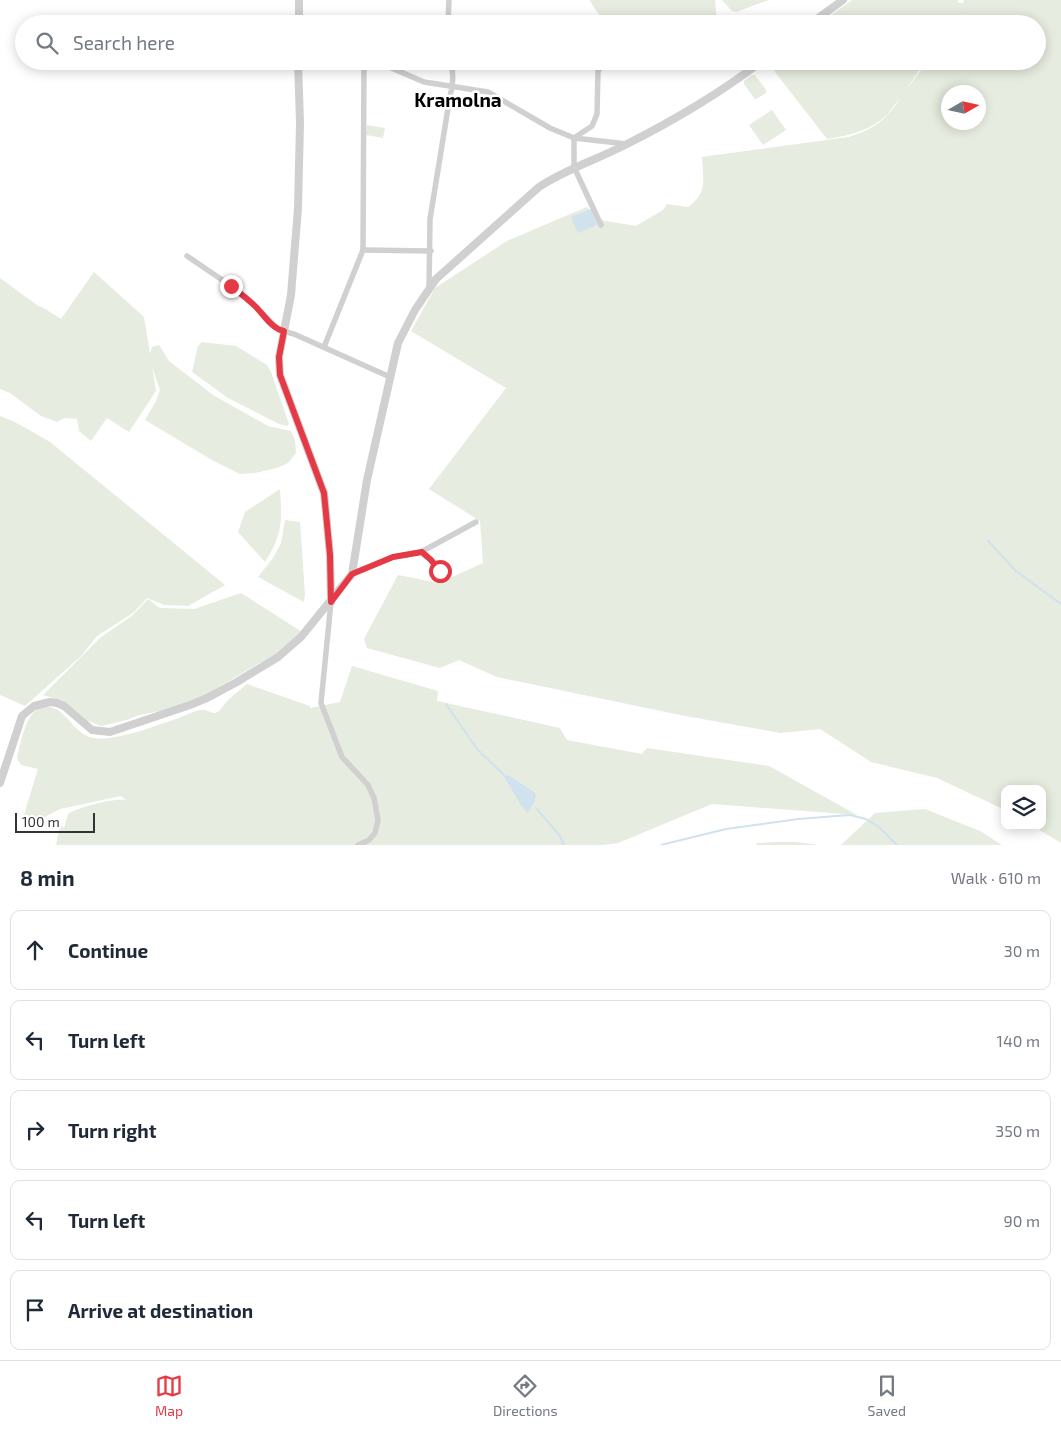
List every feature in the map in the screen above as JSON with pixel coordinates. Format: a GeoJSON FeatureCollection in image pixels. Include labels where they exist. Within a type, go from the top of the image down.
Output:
{"type":"FeatureCollection","features":[{"type":"Feature","properties":{"kind":"street"},"geometry":{"type":"LineString","coordinates":[[299,0],[299,15]]}},
{"type":"Feature","properties":{"kind":"street"},"geometry":{"type":"LineString","coordinates":[[448,15],[449,0]]}},
{"type":"Feature","properties":{"kind":"street"},"geometry":{"type":"LineString","coordinates":[[822,15],[843,0]]}},
{"type":"Feature","properties":{"kind":"street"},"geometry":{"type":"LineString","coordinates":[[298,70],[300,123],[298,208],[291,295],[279,357],[280,375],[324,493],[330,555],[331,602],[320,703],[342,757],[368,784],[374,798],[378,820],[375,833],[369,840],[358,845]]}},
{"type":"Feature","properties":{"kind":"street"},"geometry":{"type":"LineString","coordinates":[[324,347],[363,250],[364,70]]}},
{"type":"Feature","properties":{"kind":"street"},"geometry":{"type":"LineString","coordinates":[[396,70],[424,82],[488,92],[550,128],[574,138],[627,144]]}},
{"type":"Feature","properties":{"kind":"street"},"geometry":{"type":"LineString","coordinates":[[430,287],[430,219],[453,86],[452,70]]}},
{"type":"Feature","properties":{"kind":"street"},"geometry":{"type":"LineString","coordinates":[[574,138],[592,126],[597,114],[599,70]]}},
{"type":"Feature","properties":{"kind":"street"},"geometry":{"type":"LineString","coordinates":[[0,783],[22,716],[34,706],[50,702],[56,703],[64,706],[84,726],[100,732],[110,732],[190,705],[237,682],[291,647],[302,637],[352,574],[368,480],[398,343],[415,310],[436,279],[539,187],[574,167],[627,144],[719,93],[750,70]]}},
{"type":"Feature","properties":{"kind":"street"},"geometry":{"type":"LineString","coordinates":[[574,138],[574,167],[601,225]]}},
{"type":"Feature","properties":{"kind":"street"},"geometry":{"type":"LineString","coordinates":[[363,250],[431,250]]}},
{"type":"Feature","properties":{"kind":"street"},"geometry":{"type":"LineString","coordinates":[[187,256],[231,286],[279,330],[324,347],[390,377]]}},
{"type":"Feature","properties":{"kind":"street"},"geometry":{"type":"LineString","coordinates":[[352,574],[393,557],[422,552],[476,522]]}},
{"type":"Feature","properties":{"kind":"street"},"geometry":{"type":"LineString","coordinates":[[422,552],[440,571]]}},
{"type":"Feature","properties":{"kind":"shaded area"},"geometry":{"type":"Polygon","coordinates":[[[590,0],[715,0],[716,15],[599,15],[590,0]]]}},
{"type":"Feature","properties":{"kind":"shaded area"},"geometry":{"type":"Polygon","coordinates":[[[722,0],[769,0],[736,12],[732,11],[722,0]]]}},
{"type":"Feature","properties":{"kind":"shaded area"},"geometry":{"type":"Polygon","coordinates":[[[852,0],[958,0],[958,3],[963,3],[964,0],[1061,0],[1061,843],[1040,830],[1046,830],[1046,785],[1001,785],[1001,808],[937,778],[871,762],[820,729],[781,733],[685,716],[497,677],[459,660],[440,668],[367,648],[364,639],[398,575],[439,583],[483,563],[480,521],[429,489],[506,388],[411,331],[435,288],[507,241],[587,207],[600,220],[636,226],[663,210],[667,204],[688,207],[699,196],[703,185],[702,157],[849,137],[866,131],[878,123],[889,114],[899,100],[887,115],[874,125],[851,134],[827,139],[773,70],[919,70],[906,90],[921,70],[1046,70],[1046,15],[961,15],[962,13],[960,15],[831,15],[852,0]]]}},
{"type":"Feature","properties":{"kind":"shaded area"},"geometry":{"type":"Polygon","coordinates":[[[755,75],[766,90],[766,93],[755,99],[744,84],[744,81],[755,75]]]}},
{"type":"Feature","properties":{"kind":"shaded area"},"geometry":{"type":"Polygon","coordinates":[[[772,110],[786,130],[763,145],[749,125],[772,110]]]}},
{"type":"Feature","properties":{"kind":"shaded area"},"geometry":{"type":"Polygon","coordinates":[[[367,125],[385,128],[383,138],[366,135],[367,125]]]}},
{"type":"Feature","properties":{"kind":"shaded area"},"geometry":{"type":"Polygon","coordinates":[[[94,272],[144,317],[150,354],[152,347],[159,345],[169,361],[213,395],[268,426],[291,431],[295,440],[296,453],[288,463],[277,468],[240,474],[212,460],[145,420],[160,390],[152,367],[156,391],[129,432],[107,418],[91,441],[79,431],[77,419],[65,418],[57,422],[41,416],[10,393],[0,389],[0,278],[37,305],[61,319],[94,272]]]}},
{"type":"Feature","properties":{"kind":"shaded area"},"geometry":{"type":"Polygon","coordinates":[[[202,342],[236,346],[267,365],[289,424],[287,426],[279,424],[228,398],[192,372],[198,346],[202,342]]]}},
{"type":"Feature","properties":{"kind":"shaded area"},"geometry":{"type":"Polygon","coordinates":[[[0,416],[15,422],[50,442],[225,585],[188,606],[164,605],[147,598],[133,613],[97,636],[81,656],[25,706],[0,695],[0,416]]]}},
{"type":"Feature","properties":{"kind":"shaded area"},"geometry":{"type":"Polygon","coordinates":[[[280,489],[280,527],[275,543],[265,562],[238,532],[245,512],[280,489]]]}},
{"type":"Feature","properties":{"kind":"shaded area"},"geometry":{"type":"Polygon","coordinates":[[[285,520],[300,522],[304,602],[258,577],[273,558],[281,543],[285,520]]]}},
{"type":"Feature","properties":{"kind":"shaded area"},"geometry":{"type":"Polygon","coordinates":[[[241,593],[302,632],[275,654],[207,694],[166,710],[139,715],[101,726],[83,719],[63,701],[43,695],[100,638],[133,615],[148,599],[160,608],[194,609],[241,593]]]}},
{"type":"Feature","properties":{"kind":"shaded area"},"geometry":{"type":"Polygon","coordinates":[[[352,666],[438,691],[437,701],[560,728],[567,740],[642,754],[647,748],[769,766],[857,815],[712,804],[618,843],[604,845],[56,845],[60,824],[64,828],[68,814],[96,804],[113,800],[126,800],[121,796],[60,809],[37,821],[29,822],[23,818],[38,769],[21,765],[17,758],[27,722],[35,711],[40,708],[48,707],[62,713],[85,735],[102,739],[113,738],[198,711],[205,710],[215,713],[247,684],[310,706],[310,708],[340,702],[352,666]]]}},
{"type":"Feature","properties":{"kind":"shaded area"},"geometry":{"type":"Polygon","coordinates":[[[925,809],[980,831],[1002,845],[841,845],[875,813],[925,809]]]}},
{"type":"Feature","properties":{"kind":"shaded area"},"geometry":{"type":"Polygon","coordinates":[[[777,842],[819,845],[756,845],[757,843],[777,842]]]}},
{"type":"Feature","properties":{"kind":"water"},"geometry":{"type":"Polygon","coordinates":[[[591,209],[597,225],[578,233],[571,217],[591,209]]]}},
{"type":"Feature","properties":{"kind":"water"},"geometry":{"type":"Polygon","coordinates":[[[508,775],[536,795],[528,813],[522,807],[505,778],[508,775]]]}},
{"type":"Feature","properties":{"kind":"waterway"},"geometry":{"type":"LineString","coordinates":[[988,541],[1016,571],[1061,604]]}},
{"type":"Feature","properties":{"kind":"waterway"},"geometry":{"type":"LineString","coordinates":[[446,704],[477,749],[506,777]]}},
{"type":"Feature","properties":{"kind":"waterway"},"geometry":{"type":"LineString","coordinates":[[536,808],[560,836],[564,845]]}},
{"type":"Feature","properties":{"kind":"waterway"},"geometry":{"type":"LineString","coordinates":[[661,845],[726,829],[798,819],[850,815],[866,819],[879,827],[897,845]]}},
{"type":"Feature","properties":{"kind":"district","name":"Kramolna"},"geometry":{"type":"Point","coordinates":[458,100]}},
{"type":"Feature","properties":{"kind":"route"},"geometry":{"type":"LineString","coordinates":[[231,286],[257,308],[269,322],[279,330],[284,331],[279,357],[280,375],[326,501],[332,589],[331,602],[352,574],[393,557],[422,552],[440,571]]}}]}
